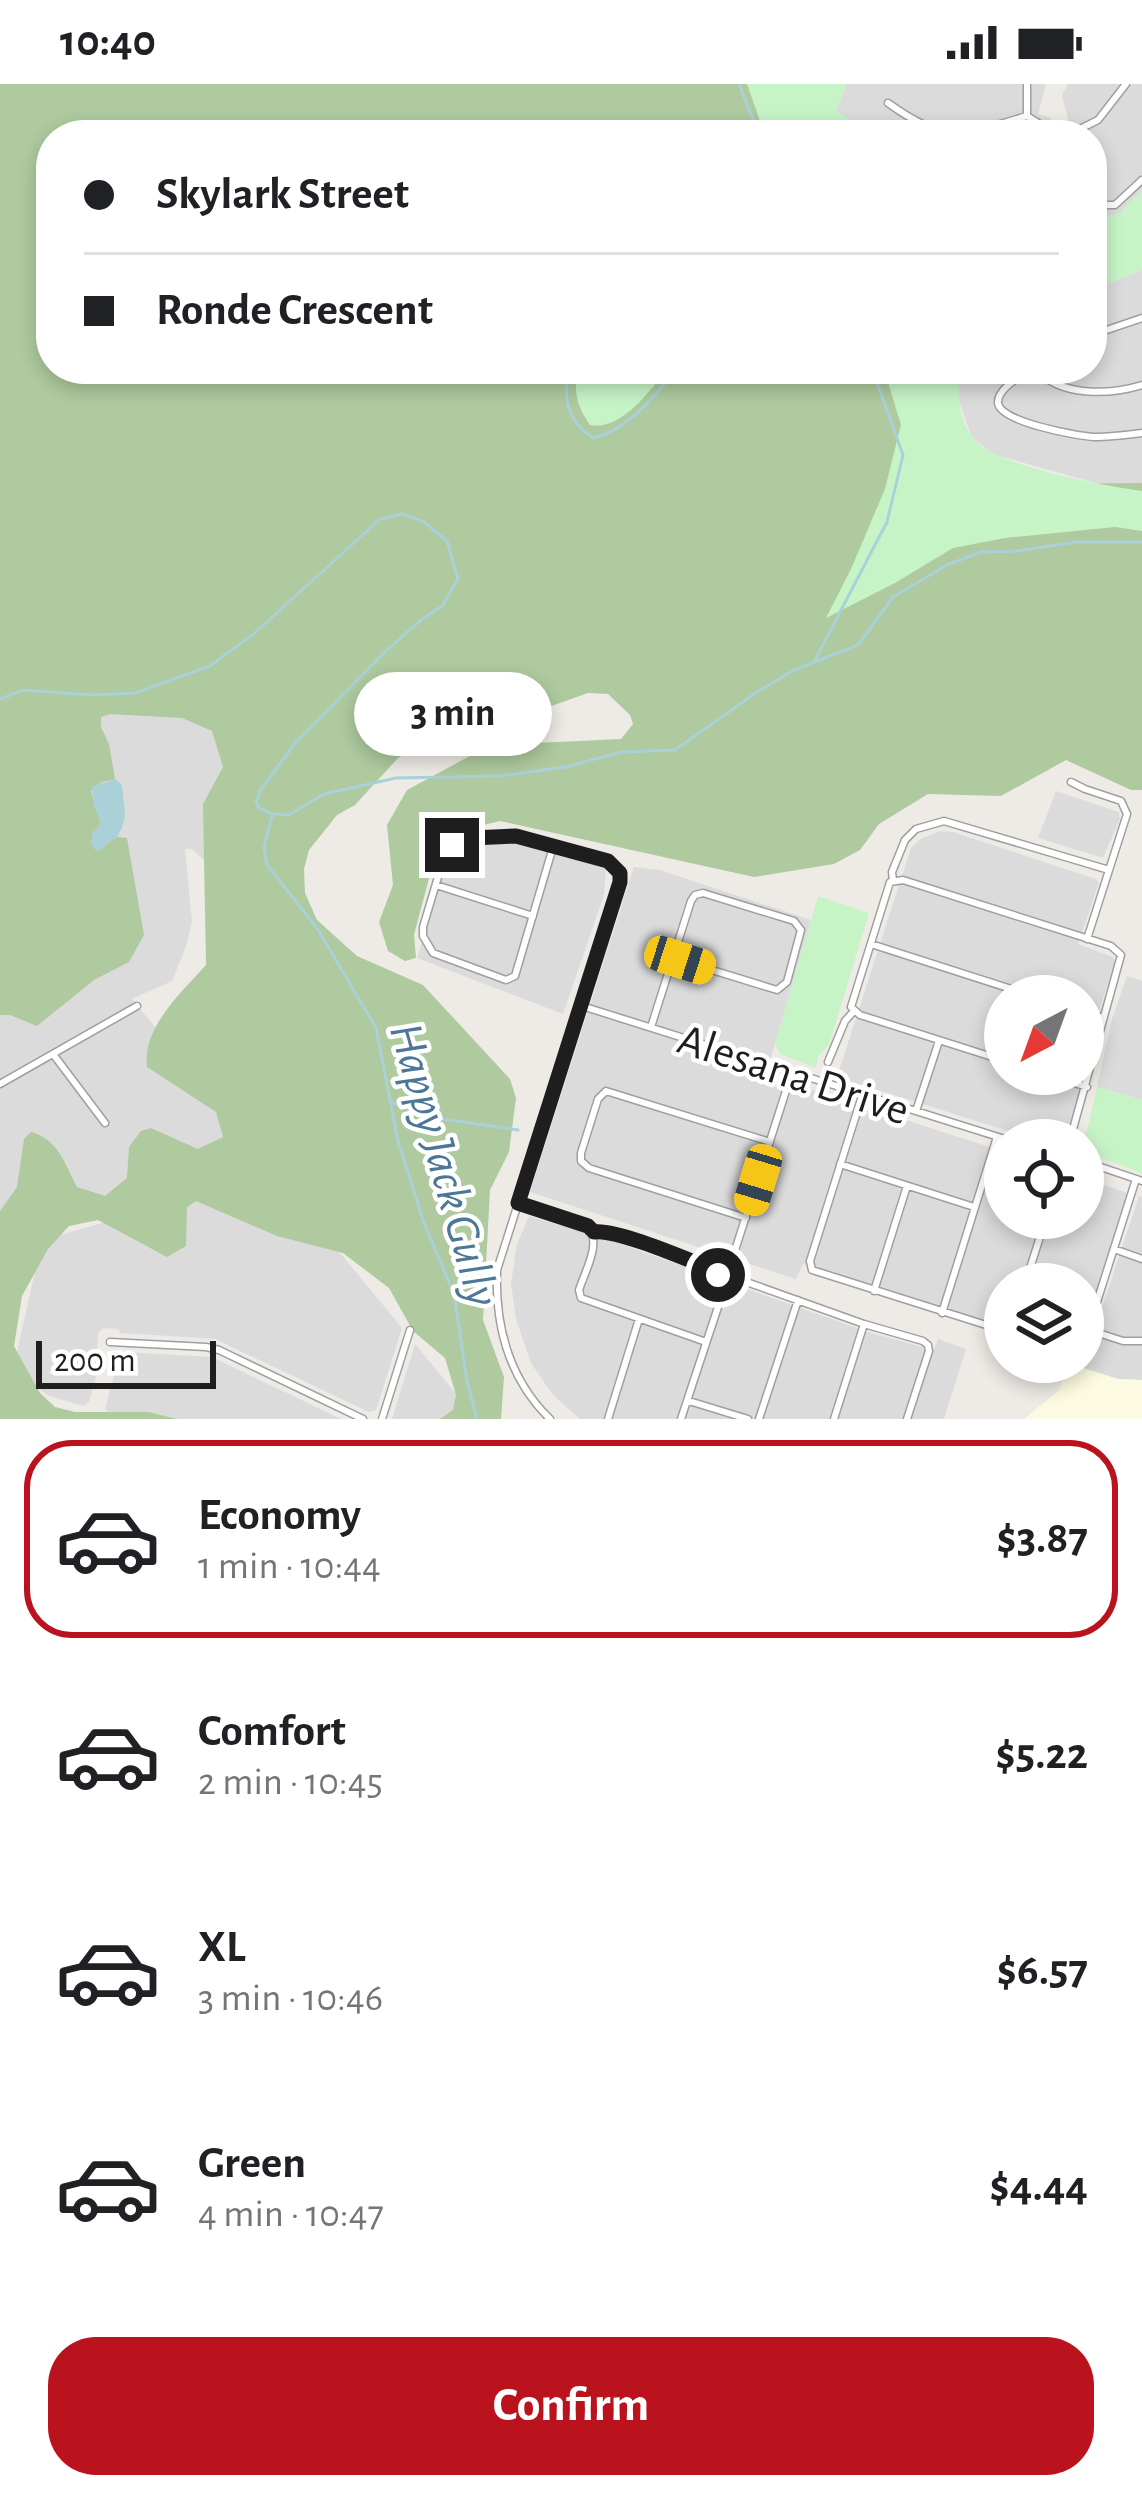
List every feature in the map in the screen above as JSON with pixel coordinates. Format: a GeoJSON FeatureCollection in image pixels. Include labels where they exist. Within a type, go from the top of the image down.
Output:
{"type":"FeatureCollection","features":[{"type":"Feature","properties":{"kind":"street"},"geometry":{"type":"LineString","coordinates":[[1027,84],[1027,116]]}},
{"type":"Feature","properties":{"kind":"street"},"geometry":{"type":"LineString","coordinates":[[1096,120],[1126,84]]}},
{"type":"Feature","properties":{"kind":"street"},"geometry":{"type":"LineString","coordinates":[[888,103],[912,120]]}},
{"type":"Feature","properties":{"kind":"street"},"geometry":{"type":"LineString","coordinates":[[1014,120],[1027,116],[1033,120]]}},
{"type":"Feature","properties":{"kind":"street"},"geometry":{"type":"LineString","coordinates":[[1107,205],[1118,203],[1142,180]]}},
{"type":"Feature","properties":{"kind":"street"},"geometry":{"type":"LineString","coordinates":[[1107,330],[1142,318]]}},
{"type":"Feature","properties":{"kind":"street"},"geometry":{"type":"LineString","coordinates":[[1012,384],[998,403],[1011,416],[1062,433],[1142,433]]}},
{"type":"Feature","properties":{"kind":"street"},"geometry":{"type":"LineString","coordinates":[[1055,384],[1111,392],[1142,385]]}},
{"type":"Feature","properties":{"kind":"street"},"geometry":{"type":"LineString","coordinates":[[1071,782],[1126,807],[1087,939]]}},
{"type":"Feature","properties":{"kind":"street"},"geometry":{"type":"LineString","coordinates":[[854,1011],[851,1003],[892,872],[905,840],[916,829],[944,821],[1109,870]]}},
{"type":"Feature","properties":{"kind":"street"},"geometry":{"type":"LineString","coordinates":[[550,1419],[514,1371],[497,1314],[497,1270],[620,882],[618,868],[608,861],[516,836],[458,842],[444,857],[423,927],[428,947],[442,958],[506,980],[515,976],[553,847]]}},
{"type":"Feature","properties":{"kind":"street"},"geometry":{"type":"LineString","coordinates":[[893,880],[1116,949],[1121,955],[1104,1014]]}},
{"type":"Feature","properties":{"kind":"street"},"geometry":{"type":"LineString","coordinates":[[436,885],[533,916]]}},
{"type":"Feature","properties":{"kind":"street"},"geometry":{"type":"LineString","coordinates":[[651,1028],[673,958],[691,901],[699,893],[794,921],[801,930],[787,982],[777,990],[673,958]]}},
{"type":"Feature","properties":{"kind":"street"},"geometry":{"type":"LineString","coordinates":[[870,944],[984,980]]}},
{"type":"Feature","properties":{"kind":"street"},"geometry":{"type":"LineString","coordinates":[[0,1084],[137,1006]]}},
{"type":"Feature","properties":{"kind":"street","name":"Alesana Drive"},"geometry":{"type":"LineString","coordinates":[[580,1006],[984,1133]]}},
{"type":"Feature","properties":{"kind":"street"},"geometry":{"type":"LineString","coordinates":[[854,1011],[984,1055]]}},
{"type":"Feature","properties":{"kind":"street"},"geometry":{"type":"LineString","coordinates":[[828,1063],[844,1022],[854,1011]]}},
{"type":"Feature","properties":{"kind":"street"},"geometry":{"type":"LineString","coordinates":[[916,1111],[939,1041]]}},
{"type":"Feature","properties":{"kind":"street"},"geometry":{"type":"LineString","coordinates":[[53,1054],[105,1123]]}},
{"type":"Feature","properties":{"kind":"street"},"geometry":{"type":"LineString","coordinates":[[730,1266],[792,1072]]}},
{"type":"Feature","properties":{"kind":"street"},"geometry":{"type":"LineString","coordinates":[[746,1218],[586,1167],[580,1158],[586,1135],[598,1100],[610,1091],[770,1142]]}},
{"type":"Feature","properties":{"kind":"street"},"geometry":{"type":"LineString","coordinates":[[862,1094],[809,1266],[817,1273],[984,1325]]}},
{"type":"Feature","properties":{"kind":"street"},"geometry":{"type":"LineString","coordinates":[[840,1163],[975,1207]]}},
{"type":"Feature","properties":{"kind":"street"},"geometry":{"type":"LineString","coordinates":[[1104,1168],[1139,1180],[1104,1281]]}},
{"type":"Feature","properties":{"kind":"street"},"geometry":{"type":"LineString","coordinates":[[942,1313],[984,1178]]}},
{"type":"Feature","properties":{"kind":"street"},"geometry":{"type":"LineString","coordinates":[[874,1291],[907,1185]]}},
{"type":"Feature","properties":{"kind":"street"},"geometry":{"type":"LineString","coordinates":[[518,1203],[594,1232],[579,1295],[706,1342]]}},
{"type":"Feature","properties":{"kind":"street"},"geometry":{"type":"LineString","coordinates":[[594,1232],[605,1231],[719,1272]]}},
{"type":"Feature","properties":{"kind":"street"},"geometry":{"type":"LineString","coordinates":[[1114,1249],[1142,1258]]}},
{"type":"Feature","properties":{"kind":"street"},"geometry":{"type":"LineString","coordinates":[[730,1266],[738,1279],[724,1286],[719,1272],[730,1266]]}},
{"type":"Feature","properties":{"kind":"street"},"geometry":{"type":"LineString","coordinates":[[738,1279],[928,1345],[907,1419]]}},
{"type":"Feature","properties":{"kind":"street"},"geometry":{"type":"LineString","coordinates":[[681,1419],[724,1286]]}},
{"type":"Feature","properties":{"kind":"street"},"geometry":{"type":"LineString","coordinates":[[759,1419],[798,1300]]}},
{"type":"Feature","properties":{"kind":"street"},"geometry":{"type":"LineString","coordinates":[[608,1419],[639,1318]]}},
{"type":"Feature","properties":{"kind":"street"},"geometry":{"type":"LineString","coordinates":[[834,1419],[864,1324]]}},
{"type":"Feature","properties":{"kind":"street"},"geometry":{"type":"LineString","coordinates":[[382,1419],[410,1330]]}},
{"type":"Feature","properties":{"kind":"street"},"geometry":{"type":"LineString","coordinates":[[1104,1334],[1142,1341]]}},
{"type":"Feature","properties":{"kind":"street"},"geometry":{"type":"LineString","coordinates":[[110,1342],[206,1347],[363,1419]]}},
{"type":"Feature","properties":{"kind":"street"},"geometry":{"type":"LineString","coordinates":[[687,1401],[748,1419]]}},
{"type":"Feature","properties":{"kind":"shaded area"},"geometry":{"type":"Polygon","coordinates":[[[846,84],[1046,84],[1038,114],[1051,120],[848,120],[836,111],[846,84]]]}},
{"type":"Feature","properties":{"kind":"shaded area"},"geometry":{"type":"Polygon","coordinates":[[[1068,84],[1142,84],[1142,190],[1121,212],[1107,217],[1107,120],[1068,120],[1062,95],[1068,84]]]}},
{"type":"Feature","properties":{"kind":"shaded area"},"geometry":{"type":"Polygon","coordinates":[[[1142,270],[1142,491],[992,454],[971,436],[957,395],[959,384],[1107,384],[1107,284],[1142,270]]]}},
{"type":"Feature","properties":{"kind":"shaded area"},"geometry":{"type":"Polygon","coordinates":[[[214,665],[257,912],[192,849],[185,849],[192,922],[186,947],[172,981],[132,999],[238,1129],[177,1182],[27,1226],[0,1341],[0,702],[214,665]]]}},
{"type":"Feature","properties":{"kind":"shaded area"},"geometry":{"type":"Polygon","coordinates":[[[1056,791],[1119,812],[1103,858],[1038,838],[1056,791]]]}},
{"type":"Feature","properties":{"kind":"shaded area"},"geometry":{"type":"Polygon","coordinates":[[[940,831],[953,832],[1099,883],[1078,944],[1113,957],[1104,996],[1104,975],[984,975],[984,1095],[1079,1095],[1071,1119],[984,1119],[984,1124],[837,1077],[911,848],[940,831]]]}},
{"type":"Feature","properties":{"kind":"shaded area"},"geometry":{"type":"Polygon","coordinates":[[[517,843],[606,867],[604,895],[563,1014],[417,958],[447,860],[474,844],[517,843]]]}},
{"type":"Feature","properties":{"kind":"shaded area"},"geometry":{"type":"Polygon","coordinates":[[[634,867],[660,870],[811,920],[766,1075],[984,1145],[984,1239],[1104,1239],[1104,1185],[1128,1193],[1104,1269],[1104,1263],[984,1263],[984,1321],[803,1264],[796,1279],[530,1192],[634,867]]]}},
{"type":"Feature","properties":{"kind":"shaded area"},"geometry":{"type":"Polygon","coordinates":[[[1127,976],[1142,981],[1142,1100],[1104,1089],[1111,1022],[1127,976]]]}},
{"type":"Feature","properties":{"kind":"shaded area"},"geometry":{"type":"Polygon","coordinates":[[[249,1142],[402,1328],[376,1410],[369,1412],[215,1339],[103,1328],[97,1350],[102,1355],[84,1406],[49,1396],[13,1370],[42,1240],[184,1200],[249,1142]]]}},
{"type":"Feature","properties":{"kind":"shaded area"},"geometry":{"type":"Polygon","coordinates":[[[1142,1197],[1142,1380],[1104,1375],[1104,1302],[1142,1197]]]}},
{"type":"Feature","properties":{"kind":"shaded area"},"geometry":{"type":"Polygon","coordinates":[[[529,1216],[871,1333],[934,1350],[938,1339],[966,1349],[944,1419],[580,1419],[553,1395],[531,1363],[516,1319],[511,1284],[517,1244],[529,1216]]]}},
{"type":"Feature","properties":{"kind":"shaded area"},"geometry":{"type":"Polygon","coordinates":[[[415,1344],[477,1419],[392,1419],[415,1344]]]}},
{"type":"Feature","properties":{"kind":"shaded area"},"geometry":{"type":"Polygon","coordinates":[[[124,1352],[212,1357],[341,1419],[124,1419],[105,1409],[124,1352]]]}},
{"type":"Feature","properties":{"kind":"shaded area"},"geometry":{"type":"Polygon","coordinates":[[[1104,1375],[1142,1380],[1142,1419],[1024,1419],[1061,1383],[1104,1383],[1104,1375]]]}},
{"type":"Feature","properties":{"kind":"green space"},"geometry":{"type":"Polygon","coordinates":[[[0,84],[832,84],[832,109],[843,120],[36,120],[36,384],[945,384],[934,475],[1051,484],[1142,483],[1142,790],[1131,790],[1066,760],[1001,796],[928,794],[879,824],[860,850],[834,864],[754,877],[500,821],[450,833],[437,848],[414,935],[416,958],[405,961],[388,951],[379,922],[393,885],[387,825],[407,790],[490,745],[621,739],[633,724],[630,715],[608,694],[588,693],[529,714],[453,726],[398,758],[355,805],[337,815],[309,850],[305,893],[317,920],[357,956],[423,985],[510,1079],[516,1098],[509,1152],[490,1190],[483,1320],[504,1377],[501,1419],[440,1419],[453,1410],[456,1395],[445,1358],[413,1331],[389,1288],[343,1253],[277,1236],[196,1201],[187,1207],[186,1246],[167,1257],[98,1220],[69,1226],[48,1249],[22,1296],[14,1346],[40,1393],[55,1407],[75,1412],[148,1412],[177,1419],[0,1419],[0,1211],[17,1187],[24,1139],[31,1132],[48,1140],[77,1187],[105,1196],[127,1178],[129,1147],[141,1131],[151,1128],[198,1149],[223,1137],[216,1112],[147,1067],[157,1024],[206,965],[203,804],[223,767],[212,731],[182,718],[101,717],[115,779],[91,791],[101,823],[92,835],[105,844],[127,838],[144,935],[129,962],[94,980],[37,1026],[0,1015],[0,84]]]}},
{"type":"Feature","properties":{"kind":"green space"},"geometry":{"type":"Polygon","coordinates":[[[747,84],[846,84],[837,111],[849,120],[760,120],[747,84]]]}},
{"type":"Feature","properties":{"kind":"green space"},"geometry":{"type":"Polygon","coordinates":[[[1142,190],[1142,270],[1107,284],[1107,217],[1121,212],[1142,190]]]}},
{"type":"Feature","properties":{"kind":"green space"},"geometry":{"type":"Polygon","coordinates":[[[576,384],[655,384],[613,422],[590,425],[579,405],[576,384]]]}},
{"type":"Feature","properties":{"kind":"green space"},"geometry":{"type":"Polygon","coordinates":[[[889,384],[959,384],[960,406],[974,439],[1028,467],[1142,491],[1142,531],[1115,527],[953,548],[826,618],[885,489],[901,425],[889,384]]]}},
{"type":"Feature","properties":{"kind":"green space"},"geometry":{"type":"Polygon","coordinates":[[[818,896],[869,913],[829,1045],[818,1056],[816,1068],[780,1054],[775,1044],[818,896]]]}},
{"type":"Feature","properties":{"kind":"green space"},"geometry":{"type":"Polygon","coordinates":[[[1104,1089],[1142,1100],[1142,1173],[1104,1159],[1104,1119],[1090,1119],[1095,1095],[1104,1095],[1104,1089]]]}},
{"type":"Feature","properties":{"kind":"water"},"geometry":{"type":"Polygon","coordinates":[[[115,779],[122,785],[122,828],[97,852],[92,835],[101,823],[92,787],[115,779]]]}},
{"type":"Feature","properties":{"kind":"waterway"},"geometry":{"type":"LineString","coordinates":[[739,84],[753,120]]}},
{"type":"Feature","properties":{"kind":"waterway"},"geometry":{"type":"LineString","coordinates":[[567,384],[569,408],[593,438],[629,420],[664,384]]}},
{"type":"Feature","properties":{"kind":"waterway"},"geometry":{"type":"LineString","coordinates":[[815,660],[887,522],[903,455],[877,384]]}},
{"type":"Feature","properties":{"kind":"waterway"},"geometry":{"type":"LineString","coordinates":[[0,699],[23,690],[135,693],[210,666],[256,632],[380,519],[402,514],[424,522],[447,541],[458,579],[442,606],[387,650],[295,743],[260,791],[259,808],[289,815],[324,794],[396,778],[501,776],[565,767],[622,752],[675,750],[794,670],[858,645],[893,597],[947,565],[981,552],[1077,542],[1142,542]]}},
{"type":"Feature","properties":{"kind":"waterway","name":"Happy Jack Gully"},"geometry":{"type":"LineString","coordinates":[[272,816],[264,847],[267,865],[317,928],[376,1028],[398,1141],[424,1223],[454,1294],[477,1419]]}},
{"type":"Feature","properties":{"kind":"waterway"},"geometry":{"type":"LineString","coordinates":[[391,1102],[423,1116],[518,1130]]}},
{"type":"Feature","properties":{"kind":"route"},"geometry":{"type":"LineString","coordinates":[[452,845],[472,838],[516,836],[608,861],[620,873],[518,1203],[594,1232],[643,1244],[718,1275]]}}]}
